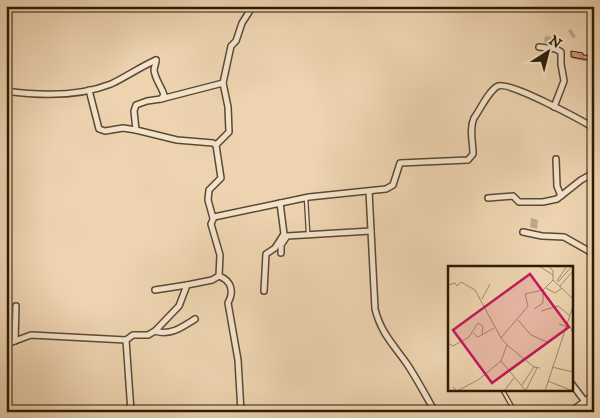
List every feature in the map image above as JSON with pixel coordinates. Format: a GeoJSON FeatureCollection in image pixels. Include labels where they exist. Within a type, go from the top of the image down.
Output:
{"type":"FeatureCollection","features":[{"type":"Feature","properties":{"kind":"street"},"geometry":{"type":"LineString","coordinates":[[216,145],[229,132],[228,107],[223,83],[230,58],[230,49],[236,40],[242,23],[253,6]]}},
{"type":"Feature","properties":{"kind":"street"},"geometry":{"type":"LineString","coordinates":[[540,47],[568,52]]}},
{"type":"Feature","properties":{"kind":"street"},"geometry":{"type":"LineString","coordinates":[[554,107],[564,81],[561,52]]}},
{"type":"Feature","properties":{"kind":"street"},"geometry":{"type":"LineString","coordinates":[[6,92],[53,95],[74,94],[110,84],[156,60],[155,75],[164,92],[161,99]]}},
{"type":"Feature","properties":{"kind":"street"},"geometry":{"type":"LineString","coordinates":[[136,130],[134,111],[136,105],[223,83]]}},
{"type":"Feature","properties":{"kind":"street"},"geometry":{"type":"LineString","coordinates":[[213,218],[280,202],[306,201],[391,188],[400,163],[470,159],[473,154],[472,122],[488,97],[498,86],[502,85],[512,87],[580,119],[594,128]]}},
{"type":"Feature","properties":{"kind":"street"},"geometry":{"type":"LineString","coordinates":[[89,90],[95,120],[99,129],[123,128],[177,140],[213,143],[216,145]]}},
{"type":"Feature","properties":{"kind":"street"},"geometry":{"type":"LineString","coordinates":[[216,145],[222,178],[209,190],[208,200],[213,218],[211,224],[220,255],[219,276]]}},
{"type":"Feature","properties":{"kind":"street"},"geometry":{"type":"LineString","coordinates":[[556,159],[557,186],[562,196]]}},
{"type":"Feature","properties":{"kind":"street"},"geometry":{"type":"LineString","coordinates":[[488,198],[513,196],[518,202],[553,201],[590,175],[594,168]]}},
{"type":"Feature","properties":{"kind":"street"},"geometry":{"type":"LineString","coordinates":[[369,191],[377,318],[383,332],[407,364],[435,412]]}},
{"type":"Feature","properties":{"kind":"street"},"geometry":{"type":"LineString","coordinates":[[264,291],[266,254],[275,248],[284,234],[280,202]]}},
{"type":"Feature","properties":{"kind":"street"},"geometry":{"type":"LineString","coordinates":[[280,253],[281,245],[287,236],[371,231]]}},
{"type":"Feature","properties":{"kind":"street"},"geometry":{"type":"LineString","coordinates":[[522,232],[542,236],[564,236],[594,254]]}},
{"type":"Feature","properties":{"kind":"street"},"geometry":{"type":"LineString","coordinates":[[155,290],[216,279],[219,276]]}},
{"type":"Feature","properties":{"kind":"street"},"geometry":{"type":"LineString","coordinates":[[219,276],[228,280],[231,285],[228,303],[238,360],[241,412]]}},
{"type":"Feature","properties":{"kind":"street"},"geometry":{"type":"LineString","coordinates":[[6,341],[15,341],[32,335],[126,340],[133,335],[148,335],[155,332],[179,306],[187,285]]}},
{"type":"Feature","properties":{"kind":"street"},"geometry":{"type":"LineString","coordinates":[[15,341],[16,306]]}},
{"type":"Feature","properties":{"kind":"street"},"geometry":{"type":"LineString","coordinates":[[155,332],[175,331],[195,319]]}},
{"type":"Feature","properties":{"kind":"street"},"geometry":{"type":"LineString","coordinates":[[126,340],[131,412]]}},
{"type":"Feature","properties":{"kind":"street"},"geometry":{"type":"LineString","coordinates":[[572,384],[593,412]]}},
{"type":"Feature","properties":{"kind":"street"},"geometry":{"type":"LineString","coordinates":[[571,412],[594,395]]}},
{"type":"Feature","properties":{"kind":"lane"},"geometry":{"type":"LineString","coordinates":[[306,201],[308,232]]}},
{"type":"Feature","properties":{"kind":"lane"},"geometry":{"type":"LineString","coordinates":[[503,390],[515,412]]}},
{"type":"Feature","properties":{"kind":"building"},"geometry":{"type":"Polygon","coordinates":[[[571,51],[594,56],[594,61],[571,57],[571,51]]]}}]}
